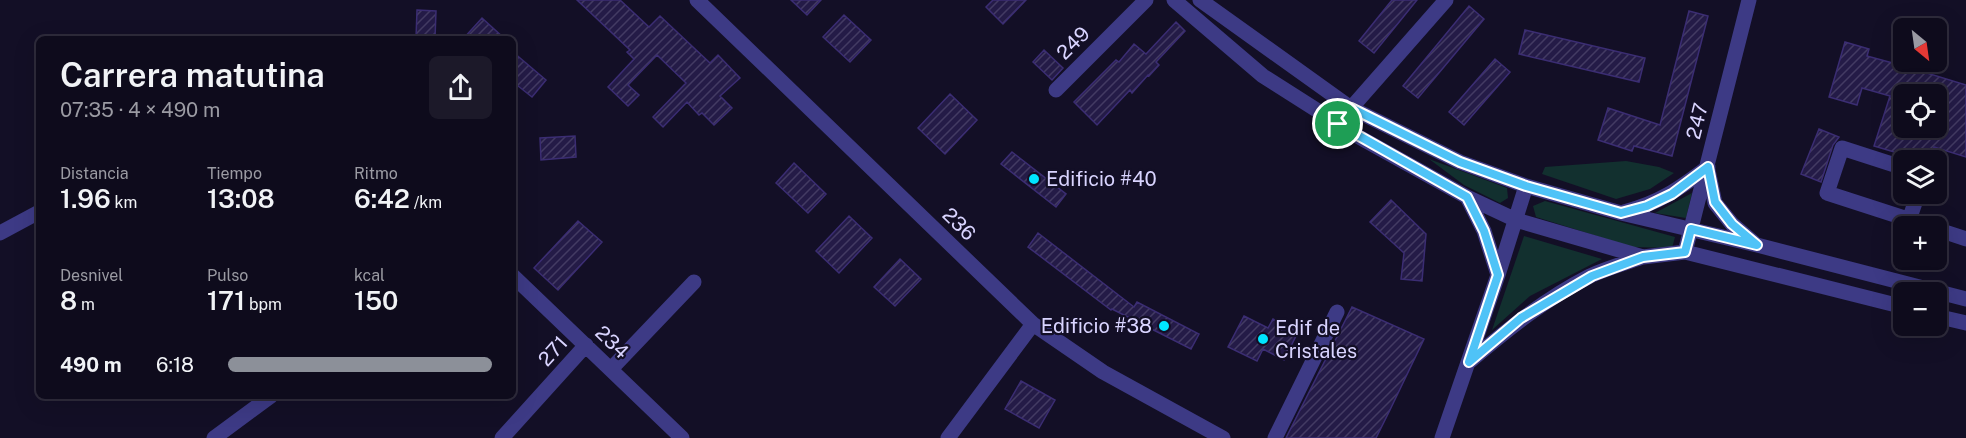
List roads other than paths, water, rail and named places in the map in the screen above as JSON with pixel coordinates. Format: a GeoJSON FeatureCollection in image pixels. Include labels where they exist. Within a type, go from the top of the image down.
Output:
{"type":"FeatureCollection","features":[{"type":"Feature","properties":{"kind":"street","name":"236"},"geometry":{"type":"LineString","coordinates":[[697,0],[1033,324],[1103,372],[1223,438]]}},
{"type":"Feature","properties":{"kind":"street","name":"249"},"geometry":{"type":"LineString","coordinates":[[1056,90],[1146,0]]}},
{"type":"Feature","properties":{"kind":"street"},"geometry":{"type":"LineString","coordinates":[[1174,0],[1263,76],[1338,124],[1467,197],[1516,220],[1643,257]]}},
{"type":"Feature","properties":{"kind":"street"},"geometry":{"type":"LineString","coordinates":[[1200,0],[1351,108],[1460,162],[1526,186],[1621,213],[1966,298]]}},
{"type":"Feature","properties":{"kind":"street"},"geometry":{"type":"LineString","coordinates":[[1338,124],[1446,0]]}},
{"type":"Feature","properties":{"kind":"street","name":"247"},"geometry":{"type":"LineString","coordinates":[[1685,252],[1749,0]]}},
{"type":"Feature","properties":{"kind":"street"},"geometry":{"type":"LineString","coordinates":[[1893,164],[1842,148],[1827,193],[1897,216]]}},
{"type":"Feature","properties":{"kind":"street"},"geometry":{"type":"LineString","coordinates":[[1621,213],[1647,206],[1672,194],[1708,167],[1715,202],[1732,224],[1757,245]]}},
{"type":"Feature","properties":{"kind":"street"},"geometry":{"type":"LineString","coordinates":[[1443,438],[1526,186]]}},
{"type":"Feature","properties":{"kind":"street"},"geometry":{"type":"LineString","coordinates":[[1467,197],[1484,231],[1498,275]]}},
{"type":"Feature","properties":{"kind":"street"},"geometry":{"type":"LineString","coordinates":[[0,233],[36,214]]}},
{"type":"Feature","properties":{"kind":"street"},"geometry":{"type":"LineString","coordinates":[[1947,233],[1966,239]]}},
{"type":"Feature","properties":{"kind":"street"},"geometry":{"type":"LineString","coordinates":[[1469,362],[1521,318],[1557,295],[1592,276],[1643,257],[1685,252],[1893,304]]}},
{"type":"Feature","properties":{"kind":"street","name":"234"},"geometry":{"type":"LineString","coordinates":[[516,279],[611,369],[678,437]]}},
{"type":"Feature","properties":{"kind":"street"},"geometry":{"type":"LineString","coordinates":[[611,369],[694,282]]}},
{"type":"Feature","properties":{"kind":"street"},"geometry":{"type":"LineString","coordinates":[[1275,438],[1337,312]]}},
{"type":"Feature","properties":{"kind":"street"},"geometry":{"type":"LineString","coordinates":[[1947,319],[1966,323]]}},
{"type":"Feature","properties":{"kind":"street"},"geometry":{"type":"LineString","coordinates":[[948,438],[1033,324]]}},
{"type":"Feature","properties":{"kind":"street","name":"271"},"geometry":{"type":"LineString","coordinates":[[502,438],[586,345]]}},
{"type":"Feature","properties":{"kind":"street"},"geometry":{"type":"LineString","coordinates":[[214,438],[267,399]]}},
{"type":"Feature","properties":{"kind":"place","name":"Edificio #40"},"geometry":{"type":"Point","coordinates":[1034,179]}},
{"type":"Feature","properties":{"kind":"place","name":"Edificio #38"},"geometry":{"type":"Point","coordinates":[1164,326]}},
{"type":"Feature","properties":{"kind":"place","name":"Edif de Cristales"},"geometry":{"type":"Point","coordinates":[1263,339]}}]}
